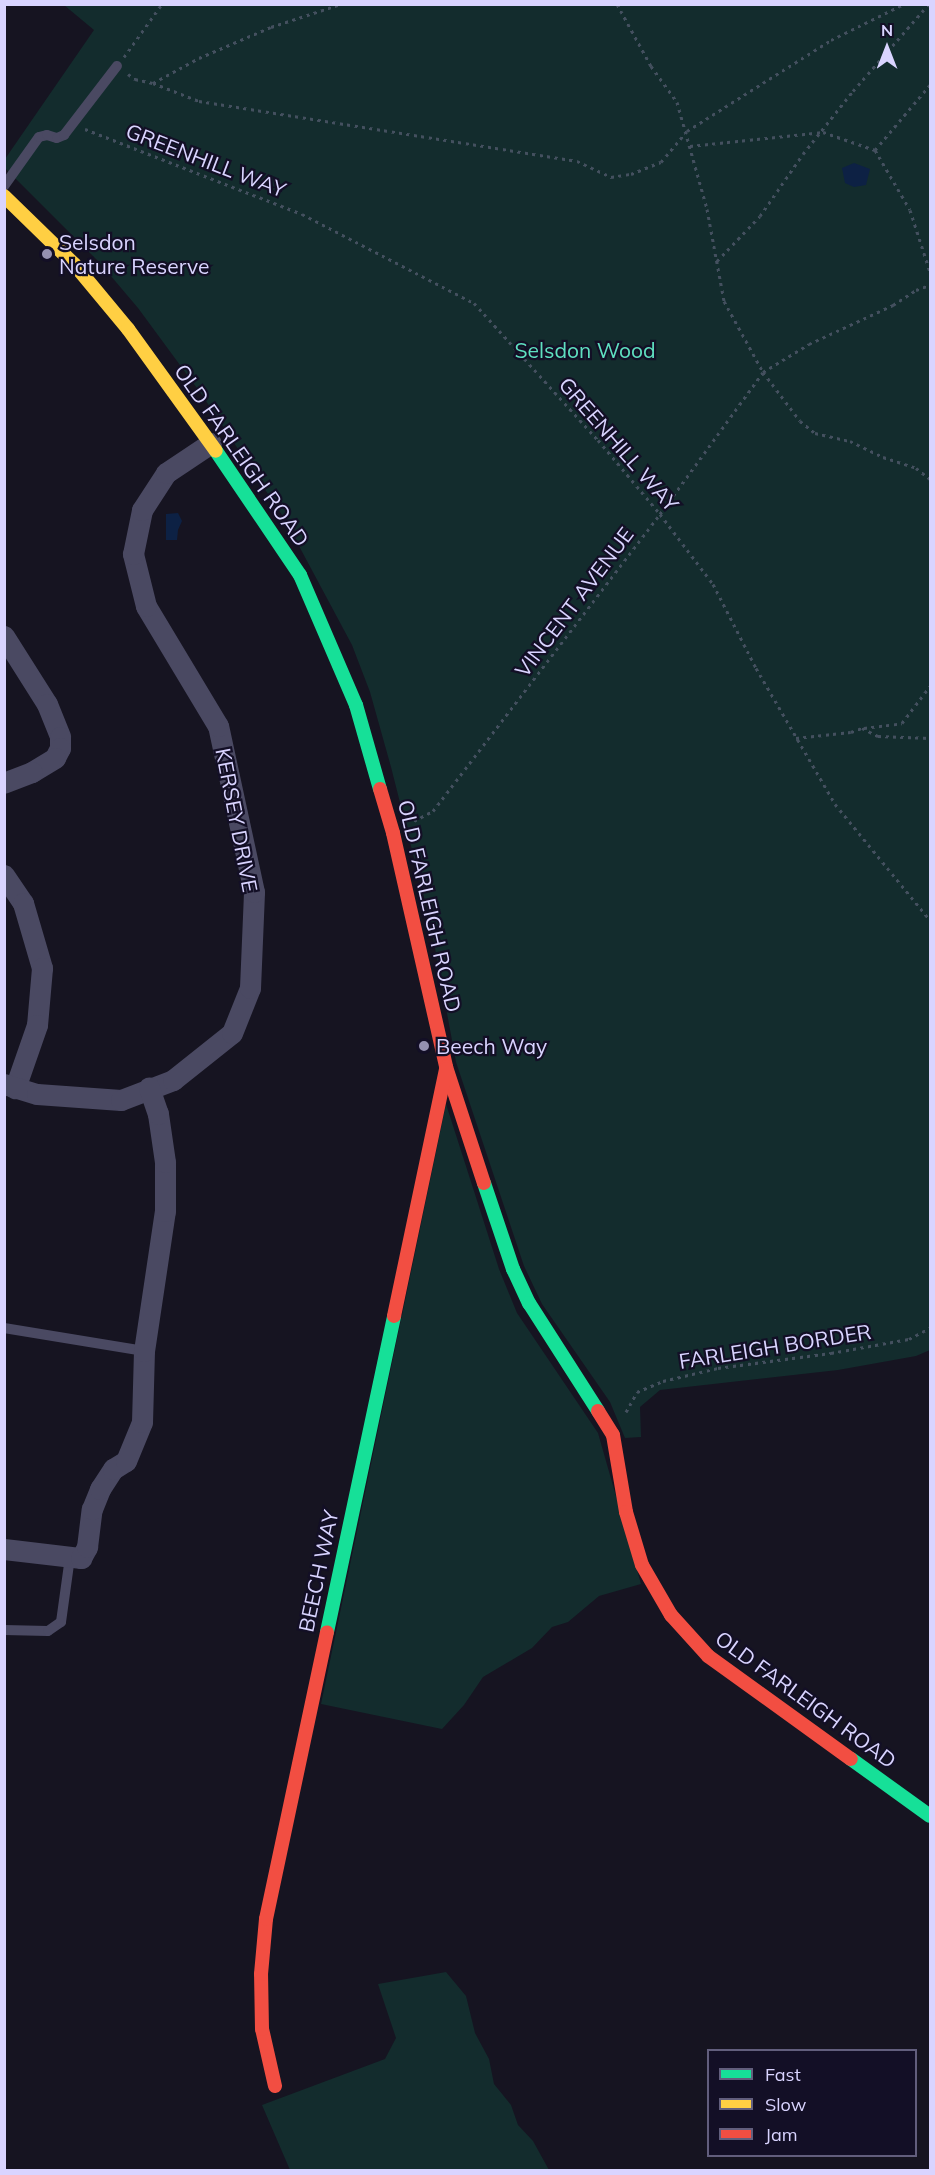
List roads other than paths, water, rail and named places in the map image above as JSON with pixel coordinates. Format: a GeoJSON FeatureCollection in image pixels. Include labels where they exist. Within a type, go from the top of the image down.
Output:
{"type":"FeatureCollection","features":[{"type":"Feature","properties":{"kind":"street","name":"OLD FARLEIGH ROAD"},"geometry":{"type":"LineString","coordinates":[[4,196],[74,264],[128,329],[211,443],[300,575],[356,705],[393,833],[447,1067],[517,1278],[529,1303],[613,1435],[627,1512],[642,1565],[670,1615],[708,1656],[930,1816]]}},
{"type":"Feature","properties":{"kind":"street","name":"KERSEY DRIVE"},"geometry":{"type":"LineString","coordinates":[[10,1086],[37,1094],[121,1100],[173,1080],[232,1034],[250,988],[254,892],[218,726],[146,606],[133,554],[142,510],[166,473],[211,443]]}},
{"type":"Feature","properties":{"kind":"street"},"geometry":{"type":"LineString","coordinates":[[4,636],[47,704],[60,736],[60,748],[55,758],[32,772],[4,783]]}},
{"type":"Feature","properties":{"kind":"street"},"geometry":{"type":"LineString","coordinates":[[4,875],[23,903],[42,968],[37,1025],[10,1086]]}},
{"type":"Feature","properties":{"kind":"street","name":"BEECH WAY"},"geometry":{"type":"LineString","coordinates":[[275,2086],[262,2029],[261,1974],[267,1919],[447,1067]]}},
{"type":"Feature","properties":{"kind":"street"},"geometry":{"type":"LineString","coordinates":[[4,1549],[81,1558],[87,1547],[92,1509],[100,1489],[113,1469],[126,1461],[142,1422],[144,1351],[165,1211],[164,1153],[158,1114],[149,1088]]}},
{"type":"Feature","properties":{"kind":"lane"},"geometry":{"type":"LineString","coordinates":[[4,186],[39,138],[47,135],[57,138],[64,135],[117,66]]}},
{"type":"Feature","properties":{"kind":"lane"},"geometry":{"type":"LineString","coordinates":[[4,1328],[144,1351]]}},
{"type":"Feature","properties":{"kind":"lane"},"geometry":{"type":"LineString","coordinates":[[4,1630],[48,1631],[62,1622],[70,1557]]}},
{"type":"Feature","properties":{"kind":"water"},"geometry":{"type":"Polygon","coordinates":[[[854,163],[870,169],[866,185],[854,187],[845,183],[842,168],[854,163]]]}},
{"type":"Feature","properties":{"kind":"water"},"geometry":{"type":"Polygon","coordinates":[[[178,513],[182,521],[177,540],[166,540],[166,514],[178,513]]]}},
{"type":"Feature","properties":{"kind":"place","name":"Selsdon Nature Reserve"},"geometry":{"type":"Point","coordinates":[47,254]}},
{"type":"Feature","properties":{"kind":"place","name":"Beech Way"},"geometry":{"type":"Point","coordinates":[424,1046]}},
{"type":"Feature","properties":{"kind":"park label","name":"Selsdon Wood"},"geometry":{"type":"Point","coordinates":[585,350]}}]}
